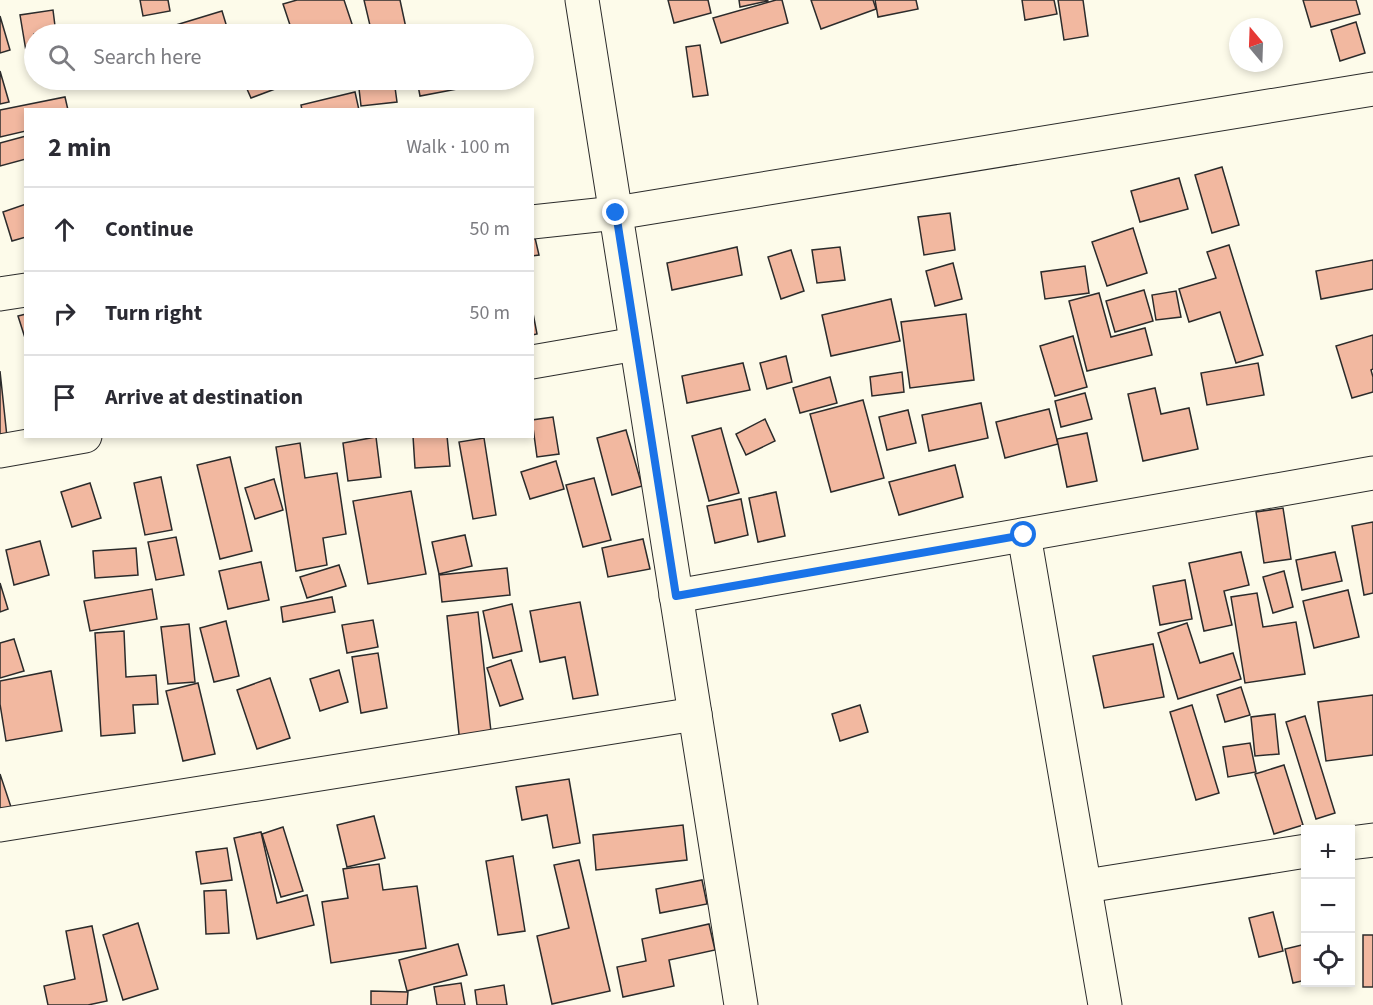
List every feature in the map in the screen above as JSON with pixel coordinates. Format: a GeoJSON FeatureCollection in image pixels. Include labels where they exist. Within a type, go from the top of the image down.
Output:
{"type":"FeatureCollection","features":[{"type":"Feature","properties":{"kind":"street"},"geometry":{"type":"LineString","coordinates":[[582,0],[741,1005]]}},
{"type":"Feature","properties":{"kind":"street"},"geometry":{"type":"LineString","coordinates":[[534,222],[616,213],[1373,89]]}},
{"type":"Feature","properties":{"kind":"street"},"geometry":{"type":"LineString","coordinates":[[0,294],[24,290]]}},
{"type":"Feature","properties":{"kind":"street"},"geometry":{"type":"LineString","coordinates":[[534,362],[636,344]]}},
{"type":"Feature","properties":{"kind":"street"},"geometry":{"type":"LineString","coordinates":[[0,451],[74,438]]}},
{"type":"Feature","properties":{"kind":"street"},"geometry":{"type":"LineString","coordinates":[[676,596],[1373,473]]}},
{"type":"Feature","properties":{"kind":"street"},"geometry":{"type":"LineString","coordinates":[[1024,535],[1105,1005]]}},
{"type":"Feature","properties":{"kind":"street"},"geometry":{"type":"LineString","coordinates":[[0,825],[695,714]]}},
{"type":"Feature","properties":{"kind":"street"},"geometry":{"type":"LineString","coordinates":[[1355,842],[1373,840]]}},
{"type":"Feature","properties":{"kind":"street"},"geometry":{"type":"LineString","coordinates":[[1086,886],[1301,852]]}},
{"type":"Feature","properties":{"kind":"building"},"geometry":{"type":"Polygon","coordinates":[[[140,0],[168,0],[170,11],[143,16],[140,0]]]}},
{"type":"Feature","properties":{"kind":"building"},"geometry":{"type":"Polygon","coordinates":[[[297,0],[344,0],[352,24],[290,24],[283,4],[297,0]]]}},
{"type":"Feature","properties":{"kind":"building"},"geometry":{"type":"Polygon","coordinates":[[[364,0],[400,0],[405,24],[370,24],[364,0]]]}},
{"type":"Feature","properties":{"kind":"building"},"geometry":{"type":"Polygon","coordinates":[[[668,0],[708,0],[711,13],[674,23],[668,0]]]}},
{"type":"Feature","properties":{"kind":"building"},"geometry":{"type":"Polygon","coordinates":[[[739,0],[767,0],[768,1],[740,7],[739,0]]]}},
{"type":"Feature","properties":{"kind":"building"},"geometry":{"type":"Polygon","coordinates":[[[782,0],[788,23],[721,43],[713,18],[782,0]]]}},
{"type":"Feature","properties":{"kind":"building"},"geometry":{"type":"Polygon","coordinates":[[[811,0],[873,0],[876,9],[821,29],[811,0]]]}},
{"type":"Feature","properties":{"kind":"building"},"geometry":{"type":"Polygon","coordinates":[[[875,0],[916,0],[918,9],[878,17],[875,0]]]}},
{"type":"Feature","properties":{"kind":"building"},"geometry":{"type":"Polygon","coordinates":[[[1022,0],[1054,0],[1057,14],[1025,20],[1022,0]]]}},
{"type":"Feature","properties":{"kind":"building"},"geometry":{"type":"Polygon","coordinates":[[[1058,0],[1083,0],[1088,36],[1064,40],[1058,0]]]}},
{"type":"Feature","properties":{"kind":"building"},"geometry":{"type":"Polygon","coordinates":[[[1303,0],[1356,0],[1360,14],[1311,27],[1303,0]]]}},
{"type":"Feature","properties":{"kind":"building"},"geometry":{"type":"Polygon","coordinates":[[[53,10],[55,24],[24,24],[24,39],[20,15],[53,10]]]}},
{"type":"Feature","properties":{"kind":"building"},"geometry":{"type":"Polygon","coordinates":[[[222,11],[226,24],[179,24],[222,11]]]}},
{"type":"Feature","properties":{"kind":"building"},"geometry":{"type":"Polygon","coordinates":[[[0,16],[10,50],[0,53],[0,16]]]}},
{"type":"Feature","properties":{"kind":"building"},"geometry":{"type":"Polygon","coordinates":[[[1356,22],[1365,53],[1340,61],[1331,30],[1356,22]]]}},
{"type":"Feature","properties":{"kind":"building"},"geometry":{"type":"Polygon","coordinates":[[[700,45],[708,95],[693,97],[686,47],[700,45]]]}},
{"type":"Feature","properties":{"kind":"building"},"geometry":{"type":"Polygon","coordinates":[[[0,71],[9,102],[0,104],[0,71]]]}},
{"type":"Feature","properties":{"kind":"building"},"geometry":{"type":"Polygon","coordinates":[[[247,90],[272,90],[251,98],[247,90]]]}},
{"type":"Feature","properties":{"kind":"building"},"geometry":{"type":"Polygon","coordinates":[[[359,90],[395,90],[397,102],[361,106],[359,90]]]}},
{"type":"Feature","properties":{"kind":"building"},"geometry":{"type":"Polygon","coordinates":[[[419,90],[452,90],[420,96],[419,90]]]}},
{"type":"Feature","properties":{"kind":"building"},"geometry":{"type":"Polygon","coordinates":[[[355,92],[359,108],[302,108],[301,105],[355,92]]]}},
{"type":"Feature","properties":{"kind":"building"},"geometry":{"type":"Polygon","coordinates":[[[65,97],[68,108],[24,108],[24,131],[0,137],[0,110],[65,97]]]}},
{"type":"Feature","properties":{"kind":"building"},"geometry":{"type":"Polygon","coordinates":[[[24,137],[24,160],[0,166],[0,143],[24,137]]]}},
{"type":"Feature","properties":{"kind":"building"},"geometry":{"type":"Polygon","coordinates":[[[1222,167],[1239,225],[1212,233],[1195,175],[1222,167]]]}},
{"type":"Feature","properties":{"kind":"building"},"geometry":{"type":"Polygon","coordinates":[[[1179,178],[1188,209],[1140,222],[1131,191],[1179,178]]]}},
{"type":"Feature","properties":{"kind":"building"},"geometry":{"type":"Polygon","coordinates":[[[24,205],[24,238],[12,241],[3,212],[24,205]]]}},
{"type":"Feature","properties":{"kind":"building"},"geometry":{"type":"Polygon","coordinates":[[[950,213],[955,250],[924,255],[918,217],[950,213]]]}},
{"type":"Feature","properties":{"kind":"building"},"geometry":{"type":"Polygon","coordinates":[[[1133,228],[1147,273],[1107,286],[1092,242],[1133,228]]]}},
{"type":"Feature","properties":{"kind":"building"},"geometry":{"type":"Polygon","coordinates":[[[534,234],[539,255],[534,256],[534,234]]]}},
{"type":"Feature","properties":{"kind":"building"},"geometry":{"type":"Polygon","coordinates":[[[1229,245],[1263,355],[1236,363],[1220,312],[1189,322],[1179,289],[1216,278],[1207,252],[1229,245]]]}},
{"type":"Feature","properties":{"kind":"building"},"geometry":{"type":"Polygon","coordinates":[[[737,247],[742,275],[672,290],[667,263],[737,247]]]}},
{"type":"Feature","properties":{"kind":"building"},"geometry":{"type":"Polygon","coordinates":[[[840,247],[845,280],[817,283],[812,250],[840,247]]]}},
{"type":"Feature","properties":{"kind":"building"},"geometry":{"type":"Polygon","coordinates":[[[791,250],[804,291],[781,299],[768,257],[791,250]]]}},
{"type":"Feature","properties":{"kind":"building"},"geometry":{"type":"Polygon","coordinates":[[[1373,260],[1373,289],[1321,299],[1316,271],[1373,260]]]}},
{"type":"Feature","properties":{"kind":"building"},"geometry":{"type":"Polygon","coordinates":[[[953,263],[962,299],[935,306],[926,271],[953,263]]]}},
{"type":"Feature","properties":{"kind":"building"},"geometry":{"type":"Polygon","coordinates":[[[1085,266],[1089,293],[1045,299],[1041,272],[1085,266]]]}},
{"type":"Feature","properties":{"kind":"building"},"geometry":{"type":"Polygon","coordinates":[[[1144,290],[1153,321],[1115,332],[1106,301],[1144,290]]]}},
{"type":"Feature","properties":{"kind":"building"},"geometry":{"type":"Polygon","coordinates":[[[1176,291],[1181,317],[1156,320],[1152,295],[1176,291]]]}},
{"type":"Feature","properties":{"kind":"building"},"geometry":{"type":"Polygon","coordinates":[[[1099,293],[1111,337],[1145,328],[1152,355],[1087,371],[1069,301],[1099,293]]]}},
{"type":"Feature","properties":{"kind":"building"},"geometry":{"type":"Polygon","coordinates":[[[891,299],[900,341],[831,356],[822,315],[891,299]]]}},
{"type":"Feature","properties":{"kind":"building"},"geometry":{"type":"Polygon","coordinates":[[[24,314],[24,335],[18,316],[24,314]]]}},
{"type":"Feature","properties":{"kind":"building"},"geometry":{"type":"Polygon","coordinates":[[[966,314],[974,380],[910,388],[901,322],[966,314]]]}},
{"type":"Feature","properties":{"kind":"building"},"geometry":{"type":"Polygon","coordinates":[[[534,318],[537,334],[534,335],[534,318]]]}},
{"type":"Feature","properties":{"kind":"building"},"geometry":{"type":"Polygon","coordinates":[[[1373,335],[1373,369],[1371,370],[1373,392],[1352,398],[1336,346],[1373,335]]]}},
{"type":"Feature","properties":{"kind":"building"},"geometry":{"type":"Polygon","coordinates":[[[1073,336],[1087,387],[1055,396],[1040,346],[1073,336]]]}},
{"type":"Feature","properties":{"kind":"building"},"geometry":{"type":"Polygon","coordinates":[[[786,356],[792,382],[767,389],[760,363],[786,356]]]}},
{"type":"Feature","properties":{"kind":"building"},"geometry":{"type":"Polygon","coordinates":[[[743,363],[750,390],[687,403],[682,376],[743,363]]]}},
{"type":"Feature","properties":{"kind":"building"},"geometry":{"type":"Polygon","coordinates":[[[1258,363],[1264,395],[1207,405],[1201,373],[1258,363]]]}},
{"type":"Feature","properties":{"kind":"building"},"geometry":{"type":"Polygon","coordinates":[[[0,371],[7,437],[0,437],[0,371]]]}},
{"type":"Feature","properties":{"kind":"building"},"geometry":{"type":"Polygon","coordinates":[[[902,372],[904,392],[872,396],[870,377],[902,372]]]}},
{"type":"Feature","properties":{"kind":"building"},"geometry":{"type":"Polygon","coordinates":[[[830,377],[837,403],[800,413],[793,388],[830,377]]]}},
{"type":"Feature","properties":{"kind":"building"},"geometry":{"type":"Polygon","coordinates":[[[1155,388],[1161,414],[1189,408],[1198,449],[1143,461],[1128,394],[1155,388]]]}},
{"type":"Feature","properties":{"kind":"building"},"geometry":{"type":"Polygon","coordinates":[[[1085,393],[1092,419],[1061,427],[1055,401],[1085,393]]]}},
{"type":"Feature","properties":{"kind":"building"},"geometry":{"type":"Polygon","coordinates":[[[863,400],[884,478],[831,492],[810,414],[863,400]]]}},
{"type":"Feature","properties":{"kind":"building"},"geometry":{"type":"Polygon","coordinates":[[[981,403],[988,438],[929,451],[922,415],[981,403]]]}},
{"type":"Feature","properties":{"kind":"building"},"geometry":{"type":"Polygon","coordinates":[[[1049,409],[1058,444],[1005,458],[996,422],[1049,409]]]}},
{"type":"Feature","properties":{"kind":"building"},"geometry":{"type":"Polygon","coordinates":[[[908,410],[916,443],[887,450],[879,417],[908,410]]]}},
{"type":"Feature","properties":{"kind":"building"},"geometry":{"type":"Polygon","coordinates":[[[553,417],[559,454],[537,457],[534,420],[553,417]]]}},
{"type":"Feature","properties":{"kind":"building"},"geometry":{"type":"Polygon","coordinates":[[[765,419],[775,441],[746,455],[736,434],[765,419]]]}},
{"type":"Feature","properties":{"kind":"building"},"geometry":{"type":"Polygon","coordinates":[[[721,428],[739,493],[709,501],[692,436],[721,428]]]}},
{"type":"Feature","properties":{"kind":"building"},"geometry":{"type":"Polygon","coordinates":[[[626,430],[642,486],[612,495],[597,438],[626,430]]]}},
{"type":"Feature","properties":{"kind":"building"},"geometry":{"type":"Polygon","coordinates":[[[1087,433],[1097,481],[1067,487],[1057,439],[1087,433]]]}},
{"type":"Feature","properties":{"kind":"building"},"geometry":{"type":"Polygon","coordinates":[[[376,438],[381,477],[348,481],[343,443],[376,438]]]}},
{"type":"Feature","properties":{"kind":"building"},"geometry":{"type":"Polygon","coordinates":[[[413,438],[447,438],[450,466],[415,468],[413,438]]]}},
{"type":"Feature","properties":{"kind":"building"},"geometry":{"type":"Polygon","coordinates":[[[484,438],[496,515],[473,519],[459,442],[484,438]]]}},
{"type":"Feature","properties":{"kind":"building"},"geometry":{"type":"Polygon","coordinates":[[[300,443],[305,478],[337,473],[346,534],[323,538],[327,565],[296,571],[276,447],[300,443]]]}},
{"type":"Feature","properties":{"kind":"building"},"geometry":{"type":"Polygon","coordinates":[[[230,457],[252,551],[220,559],[197,465],[230,457]]]}},
{"type":"Feature","properties":{"kind":"building"},"geometry":{"type":"Polygon","coordinates":[[[556,461],[564,489],[530,499],[521,472],[556,461]]]}},
{"type":"Feature","properties":{"kind":"building"},"geometry":{"type":"Polygon","coordinates":[[[955,465],[963,497],[899,515],[889,482],[955,465]]]}},
{"type":"Feature","properties":{"kind":"building"},"geometry":{"type":"Polygon","coordinates":[[[161,477],[172,530],[145,535],[134,483],[161,477]]]}},
{"type":"Feature","properties":{"kind":"building"},"geometry":{"type":"Polygon","coordinates":[[[594,478],[611,540],[583,547],[566,485],[594,478]]]}},
{"type":"Feature","properties":{"kind":"building"},"geometry":{"type":"Polygon","coordinates":[[[274,479],[283,510],[255,519],[245,488],[274,479]]]}},
{"type":"Feature","properties":{"kind":"building"},"geometry":{"type":"Polygon","coordinates":[[[90,483],[101,518],[72,527],[61,492],[90,483]]]}},
{"type":"Feature","properties":{"kind":"building"},"geometry":{"type":"Polygon","coordinates":[[[411,491],[426,574],[368,584],[353,501],[411,491]]]}},
{"type":"Feature","properties":{"kind":"building"},"geometry":{"type":"Polygon","coordinates":[[[776,492],[785,536],[758,542],[749,498],[776,492]]]}},
{"type":"Feature","properties":{"kind":"building"},"geometry":{"type":"Polygon","coordinates":[[[741,499],[748,535],[715,543],[707,506],[741,499]]]}},
{"type":"Feature","properties":{"kind":"building"},"geometry":{"type":"Polygon","coordinates":[[[1283,508],[1291,559],[1264,563],[1256,512],[1283,508]]]}},
{"type":"Feature","properties":{"kind":"building"},"geometry":{"type":"Polygon","coordinates":[[[1373,522],[1373,593],[1364,595],[1352,526],[1373,522]]]}},
{"type":"Feature","properties":{"kind":"building"},"geometry":{"type":"Polygon","coordinates":[[[465,535],[472,566],[439,574],[432,542],[465,535]]]}},
{"type":"Feature","properties":{"kind":"building"},"geometry":{"type":"Polygon","coordinates":[[[176,537],[184,575],[156,580],[148,542],[176,537]]]}},
{"type":"Feature","properties":{"kind":"building"},"geometry":{"type":"Polygon","coordinates":[[[643,539],[650,569],[608,577],[602,548],[643,539]]]}},
{"type":"Feature","properties":{"kind":"building"},"geometry":{"type":"Polygon","coordinates":[[[40,541],[49,575],[14,585],[6,550],[40,541]]]}},
{"type":"Feature","properties":{"kind":"building"},"geometry":{"type":"Polygon","coordinates":[[[136,548],[138,575],[95,578],[93,551],[136,548]]]}},
{"type":"Feature","properties":{"kind":"building"},"geometry":{"type":"Polygon","coordinates":[[[1241,552],[1249,585],[1224,591],[1232,625],[1204,631],[1189,563],[1241,552]]]}},
{"type":"Feature","properties":{"kind":"building"},"geometry":{"type":"Polygon","coordinates":[[[1335,552],[1342,581],[1302,590],[1296,560],[1335,552]]]}},
{"type":"Feature","properties":{"kind":"building"},"geometry":{"type":"Polygon","coordinates":[[[261,562],[269,600],[228,609],[219,571],[261,562]]]}},
{"type":"Feature","properties":{"kind":"building"},"geometry":{"type":"Polygon","coordinates":[[[339,565],[346,586],[307,598],[300,577],[339,565]]]}},
{"type":"Feature","properties":{"kind":"building"},"geometry":{"type":"Polygon","coordinates":[[[507,568],[510,595],[442,602],[439,575],[507,568]]]}},
{"type":"Feature","properties":{"kind":"building"},"geometry":{"type":"Polygon","coordinates":[[[1284,571],[1293,607],[1273,613],[1263,577],[1284,571]]]}},
{"type":"Feature","properties":{"kind":"building"},"geometry":{"type":"Polygon","coordinates":[[[1185,580],[1192,619],[1160,625],[1153,586],[1185,580]]]}},
{"type":"Feature","properties":{"kind":"building"},"geometry":{"type":"Polygon","coordinates":[[[0,583],[8,609],[0,612],[0,583]]]}},
{"type":"Feature","properties":{"kind":"building"},"geometry":{"type":"Polygon","coordinates":[[[152,589],[157,619],[90,631],[84,601],[152,589]]]}},
{"type":"Feature","properties":{"kind":"building"},"geometry":{"type":"Polygon","coordinates":[[[1348,590],[1359,637],[1314,648],[1303,601],[1348,590]]]}},
{"type":"Feature","properties":{"kind":"building"},"geometry":{"type":"Polygon","coordinates":[[[1257,593],[1263,627],[1296,622],[1305,674],[1245,683],[1231,597],[1257,593]]]}},
{"type":"Feature","properties":{"kind":"building"},"geometry":{"type":"Polygon","coordinates":[[[332,597],[335,612],[283,622],[281,607],[332,597]]]}},
{"type":"Feature","properties":{"kind":"building"},"geometry":{"type":"Polygon","coordinates":[[[580,602],[598,695],[573,699],[565,657],[540,662],[530,611],[580,602]]]}},
{"type":"Feature","properties":{"kind":"building"},"geometry":{"type":"Polygon","coordinates":[[[512,604],[522,651],[493,658],[483,611],[512,604]]]}},
{"type":"Feature","properties":{"kind":"building"},"geometry":{"type":"Polygon","coordinates":[[[478,612],[492,741],[460,744],[447,616],[478,612]]]}},
{"type":"Feature","properties":{"kind":"building"},"geometry":{"type":"Polygon","coordinates":[[[373,620],[378,647],[347,653],[342,625],[373,620]]]}},
{"type":"Feature","properties":{"kind":"building"},"geometry":{"type":"Polygon","coordinates":[[[226,621],[239,676],[214,682],[200,628],[226,621]]]}},
{"type":"Feature","properties":{"kind":"building"},"geometry":{"type":"Polygon","coordinates":[[[1187,623],[1200,663],[1233,653],[1241,679],[1178,699],[1158,633],[1187,623]]]}},
{"type":"Feature","properties":{"kind":"building"},"geometry":{"type":"Polygon","coordinates":[[[189,624],[195,682],[168,684],[161,627],[189,624]]]}},
{"type":"Feature","properties":{"kind":"building"},"geometry":{"type":"Polygon","coordinates":[[[124,631],[126,677],[156,675],[158,704],[133,705],[135,733],[101,736],[95,633],[124,631]]]}},
{"type":"Feature","properties":{"kind":"building"},"geometry":{"type":"Polygon","coordinates":[[[14,639],[24,671],[0,678],[0,643],[14,639]]]}},
{"type":"Feature","properties":{"kind":"building"},"geometry":{"type":"Polygon","coordinates":[[[1153,644],[1164,697],[1104,708],[1093,656],[1153,644]]]}},
{"type":"Feature","properties":{"kind":"building"},"geometry":{"type":"Polygon","coordinates":[[[378,653],[387,708],[361,713],[352,657],[378,653]]]}},
{"type":"Feature","properties":{"kind":"building"},"geometry":{"type":"Polygon","coordinates":[[[511,660],[523,699],[500,706],[487,668],[511,660]]]}},
{"type":"Feature","properties":{"kind":"building"},"geometry":{"type":"Polygon","coordinates":[[[339,670],[348,702],[320,711],[310,679],[339,670]]]}},
{"type":"Feature","properties":{"kind":"building"},"geometry":{"type":"Polygon","coordinates":[[[51,671],[62,731],[6,741],[0,704],[0,681],[51,671]]]}},
{"type":"Feature","properties":{"kind":"building"},"geometry":{"type":"Polygon","coordinates":[[[270,678],[290,738],[257,749],[237,690],[270,678]]]}},
{"type":"Feature","properties":{"kind":"building"},"geometry":{"type":"Polygon","coordinates":[[[198,683],[215,754],[183,761],[166,691],[198,683]]]}},
{"type":"Feature","properties":{"kind":"building"},"geometry":{"type":"Polygon","coordinates":[[[1241,687],[1250,715],[1225,722],[1217,695],[1241,687]]]}},
{"type":"Feature","properties":{"kind":"building"},"geometry":{"type":"Polygon","coordinates":[[[1373,695],[1373,755],[1326,761],[1318,702],[1373,695]]]}},
{"type":"Feature","properties":{"kind":"building"},"geometry":{"type":"Polygon","coordinates":[[[860,705],[868,732],[840,741],[832,714],[860,705]]]}},
{"type":"Feature","properties":{"kind":"building"},"geometry":{"type":"Polygon","coordinates":[[[1192,705],[1219,793],[1196,800],[1170,712],[1192,705]]]}},
{"type":"Feature","properties":{"kind":"building"},"geometry":{"type":"Polygon","coordinates":[[[1275,714],[1279,754],[1255,756],[1251,717],[1275,714]]]}},
{"type":"Feature","properties":{"kind":"building"},"geometry":{"type":"Polygon","coordinates":[[[1305,716],[1335,813],[1316,819],[1286,722],[1305,716]]]}},
{"type":"Feature","properties":{"kind":"building"},"geometry":{"type":"Polygon","coordinates":[[[1250,743],[1256,772],[1228,777],[1223,747],[1250,743]]]}},
{"type":"Feature","properties":{"kind":"building"},"geometry":{"type":"Polygon","coordinates":[[[1284,765],[1303,825],[1274,834],[1255,774],[1284,765]]]}},
{"type":"Feature","properties":{"kind":"building"},"geometry":{"type":"Polygon","coordinates":[[[0,774],[11,807],[0,811],[0,774]]]}},
{"type":"Feature","properties":{"kind":"building"},"geometry":{"type":"Polygon","coordinates":[[[569,779],[580,843],[553,848],[547,815],[522,820],[516,787],[569,779]]]}},
{"type":"Feature","properties":{"kind":"building"},"geometry":{"type":"Polygon","coordinates":[[[374,816],[385,858],[347,867],[337,825],[374,816]]]}},
{"type":"Feature","properties":{"kind":"building"},"geometry":{"type":"Polygon","coordinates":[[[683,825],[687,860],[596,870],[593,835],[683,825]]]}},
{"type":"Feature","properties":{"kind":"building"},"geometry":{"type":"Polygon","coordinates":[[[283,827],[303,891],[281,897],[262,834],[283,827]]]}},
{"type":"Feature","properties":{"kind":"building"},"geometry":{"type":"Polygon","coordinates":[[[261,832],[277,903],[307,895],[314,925],[257,939],[234,838],[261,832]]]}},
{"type":"Feature","properties":{"kind":"building"},"geometry":{"type":"Polygon","coordinates":[[[227,848],[232,880],[201,884],[196,852],[227,848]]]}},
{"type":"Feature","properties":{"kind":"building"},"geometry":{"type":"Polygon","coordinates":[[[513,856],[525,931],[498,935],[486,861],[513,856]]]}},
{"type":"Feature","properties":{"kind":"building"},"geometry":{"type":"Polygon","coordinates":[[[579,860],[610,991],[552,1004],[537,936],[569,928],[554,865],[579,860]]]}},
{"type":"Feature","properties":{"kind":"building"},"geometry":{"type":"Polygon","coordinates":[[[379,864],[383,890],[417,886],[426,948],[331,963],[322,902],[348,898],[343,869],[379,864]]]}},
{"type":"Feature","properties":{"kind":"building"},"geometry":{"type":"Polygon","coordinates":[[[702,880],[707,904],[660,913],[656,889],[702,880]]]}},
{"type":"Feature","properties":{"kind":"building"},"geometry":{"type":"Polygon","coordinates":[[[226,890],[229,933],[206,934],[204,891],[226,890]]]}},
{"type":"Feature","properties":{"kind":"building"},"geometry":{"type":"Polygon","coordinates":[[[1273,912],[1283,951],[1259,957],[1249,918],[1273,912]]]}},
{"type":"Feature","properties":{"kind":"building"},"geometry":{"type":"Polygon","coordinates":[[[138,923],[158,989],[123,1000],[103,935],[138,923]]]}},
{"type":"Feature","properties":{"kind":"building"},"geometry":{"type":"Polygon","coordinates":[[[709,924],[715,950],[669,960],[674,986],[623,997],[617,967],[646,961],[642,939],[709,924]]]}},
{"type":"Feature","properties":{"kind":"building"},"geometry":{"type":"Polygon","coordinates":[[[92,926],[107,1001],[88,1005],[48,1005],[44,986],[75,979],[66,931],[92,926]]]}},
{"type":"Feature","properties":{"kind":"building"},"geometry":{"type":"Polygon","coordinates":[[[1363,935],[1373,935],[1373,987],[1363,987],[1363,935]]]}},
{"type":"Feature","properties":{"kind":"building"},"geometry":{"type":"Polygon","coordinates":[[[458,944],[467,975],[407,991],[399,960],[458,944]]]}},
{"type":"Feature","properties":{"kind":"building"},"geometry":{"type":"Polygon","coordinates":[[[1301,945],[1301,981],[1293,983],[1285,949],[1301,945]]]}},
{"type":"Feature","properties":{"kind":"building"},"geometry":{"type":"Polygon","coordinates":[[[461,983],[465,1005],[437,1005],[434,987],[461,983]]]}},
{"type":"Feature","properties":{"kind":"building"},"geometry":{"type":"Polygon","coordinates":[[[504,985],[507,1005],[477,1005],[475,990],[504,985]]]}},
{"type":"Feature","properties":{"kind":"building"},"geometry":{"type":"Polygon","coordinates":[[[371,991],[408,992],[407,1005],[371,1005],[371,991]]]}},
{"type":"Feature","properties":{"kind":"route"},"geometry":{"type":"LineString","coordinates":[[616,213],[676,596],[1024,535]]}}]}
